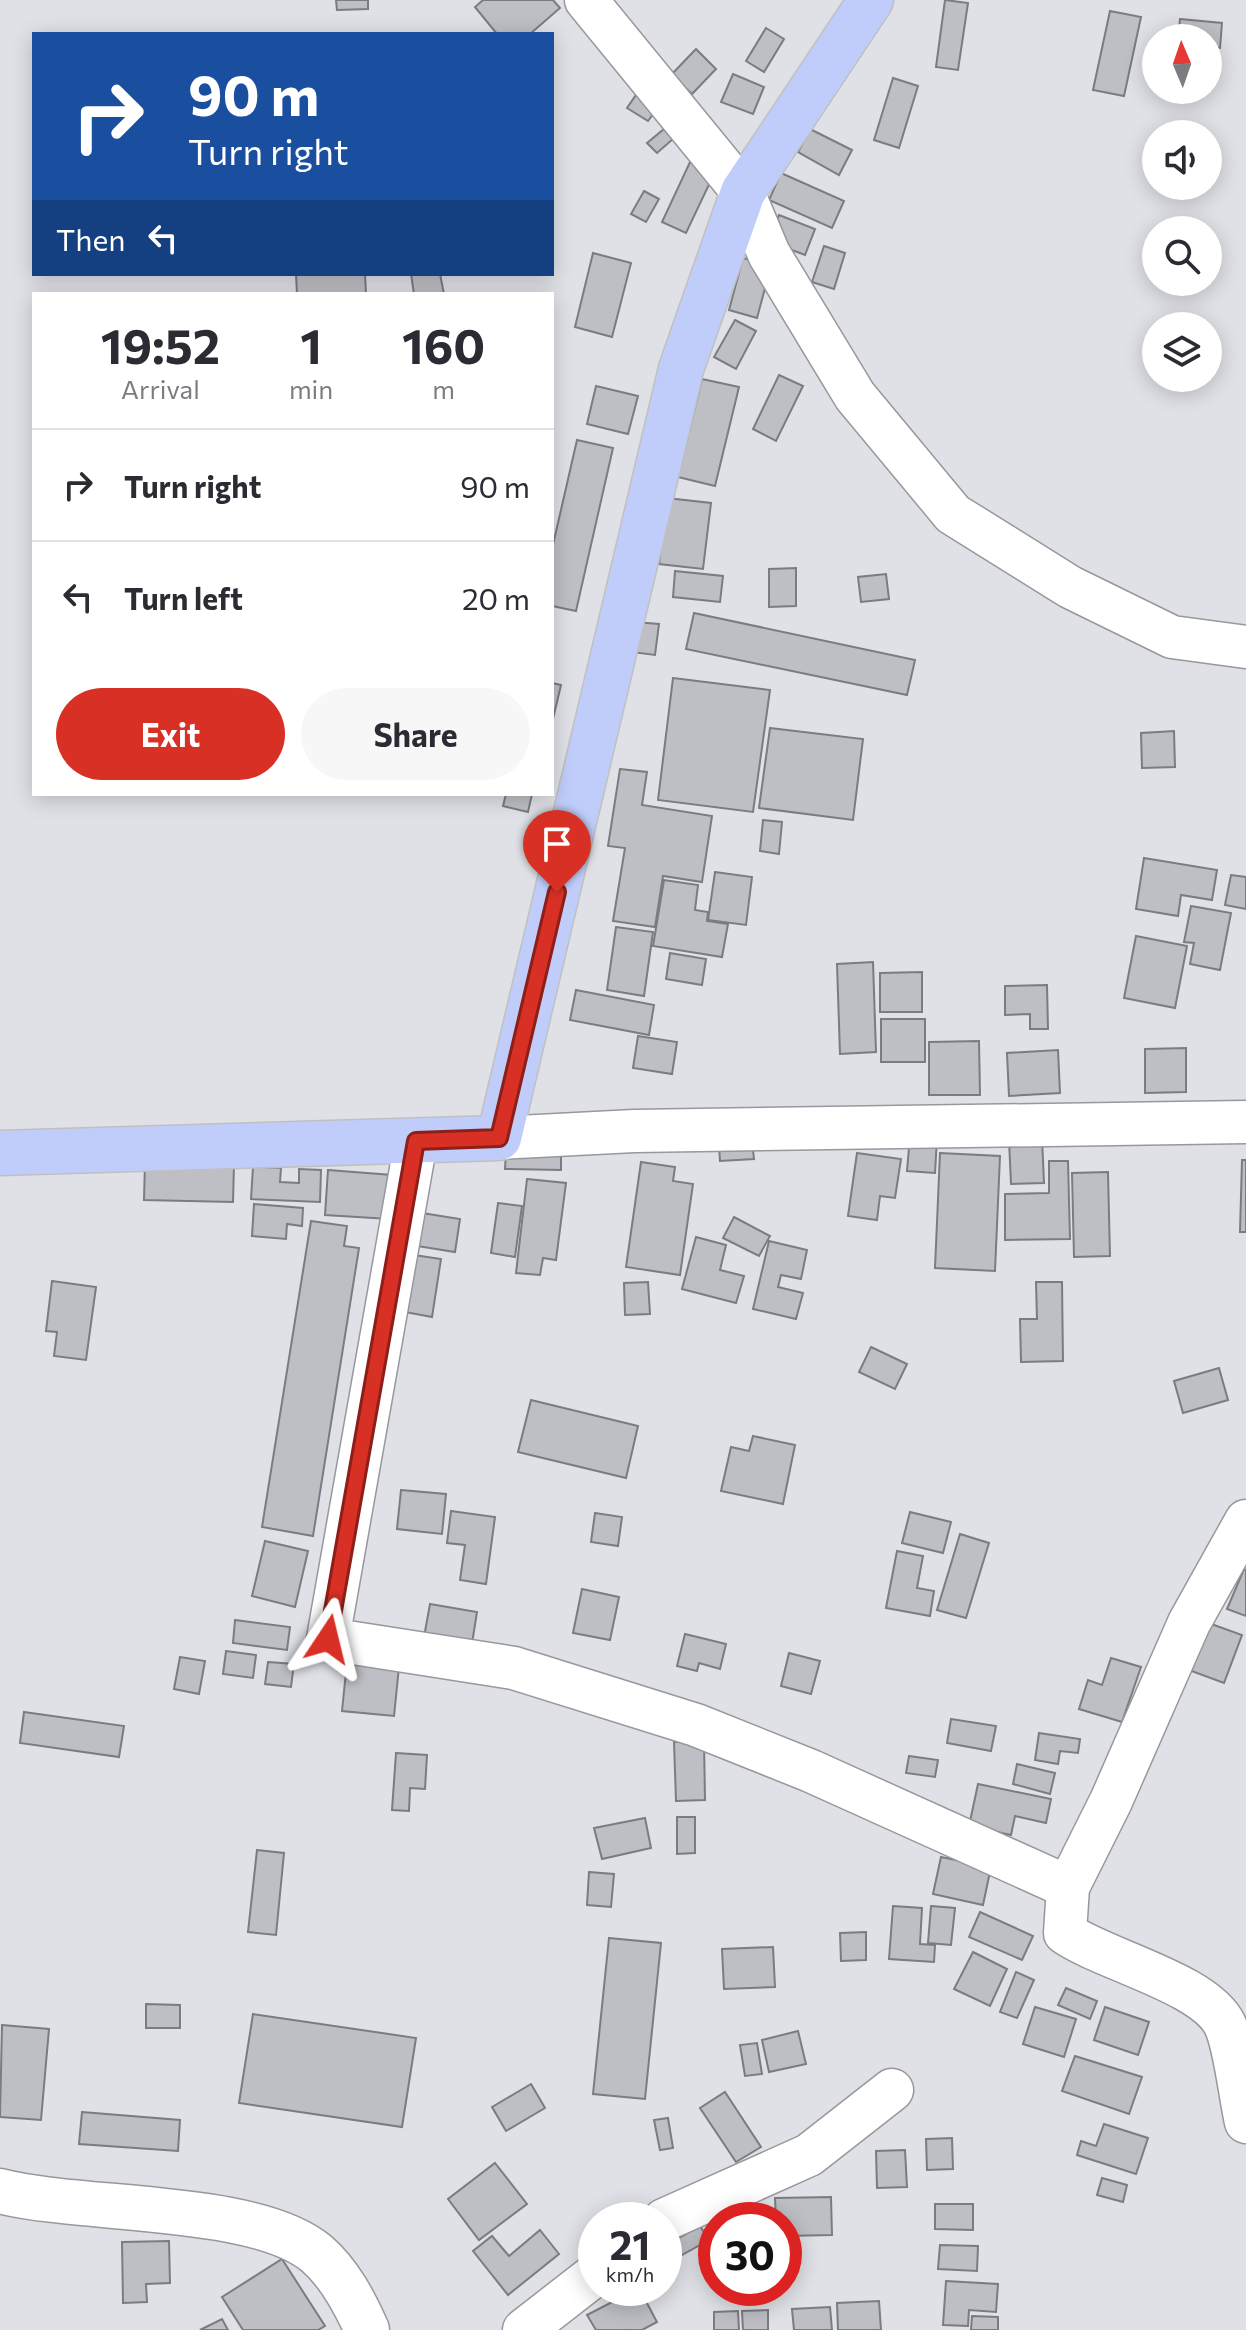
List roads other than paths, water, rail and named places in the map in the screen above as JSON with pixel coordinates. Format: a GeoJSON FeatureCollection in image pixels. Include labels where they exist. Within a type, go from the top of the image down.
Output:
{"type":"FeatureCollection","features":[{"type":"Feature","properties":{"kind":"main road"},"geometry":{"type":"LineString","coordinates":[[0,1153],[499,1138],[681,369],[743,192],[871,0]]}},
{"type":"Feature","properties":{"kind":"street"},"geometry":{"type":"LineString","coordinates":[[586,0],[743,192],[769,254],[855,396],[953,514],[1070,587],[1172,637],[1246,647]]}},
{"type":"Feature","properties":{"kind":"street"},"geometry":{"type":"LineString","coordinates":[[499,1138],[634,1131],[1246,1122]]}},
{"type":"Feature","properties":{"kind":"street"},"geometry":{"type":"LineString","coordinates":[[416,1141],[328,1639],[514,1668],[696,1725],[811,1771],[1068,1887]]}},
{"type":"Feature","properties":{"kind":"street"},"geometry":{"type":"LineString","coordinates":[[1246,1521],[1189,1623],[1111,1801],[1068,1887],[1065,1933],[1088,1949],[1154,1974],[1209,2006],[1225,2025],[1246,2122]]}},
{"type":"Feature","properties":{"kind":"street"},"geometry":{"type":"LineString","coordinates":[[682,2212],[809,2155],[892,2090]]}},
{"type":"Feature","properties":{"kind":"street"},"geometry":{"type":"LineString","coordinates":[[0,2191],[257,2224],[316,2253],[353,2298],[367,2330]]}},
{"type":"Feature","properties":{"kind":"street"},"geometry":{"type":"LineString","coordinates":[[524,2330],[578,2288]]}}]}
